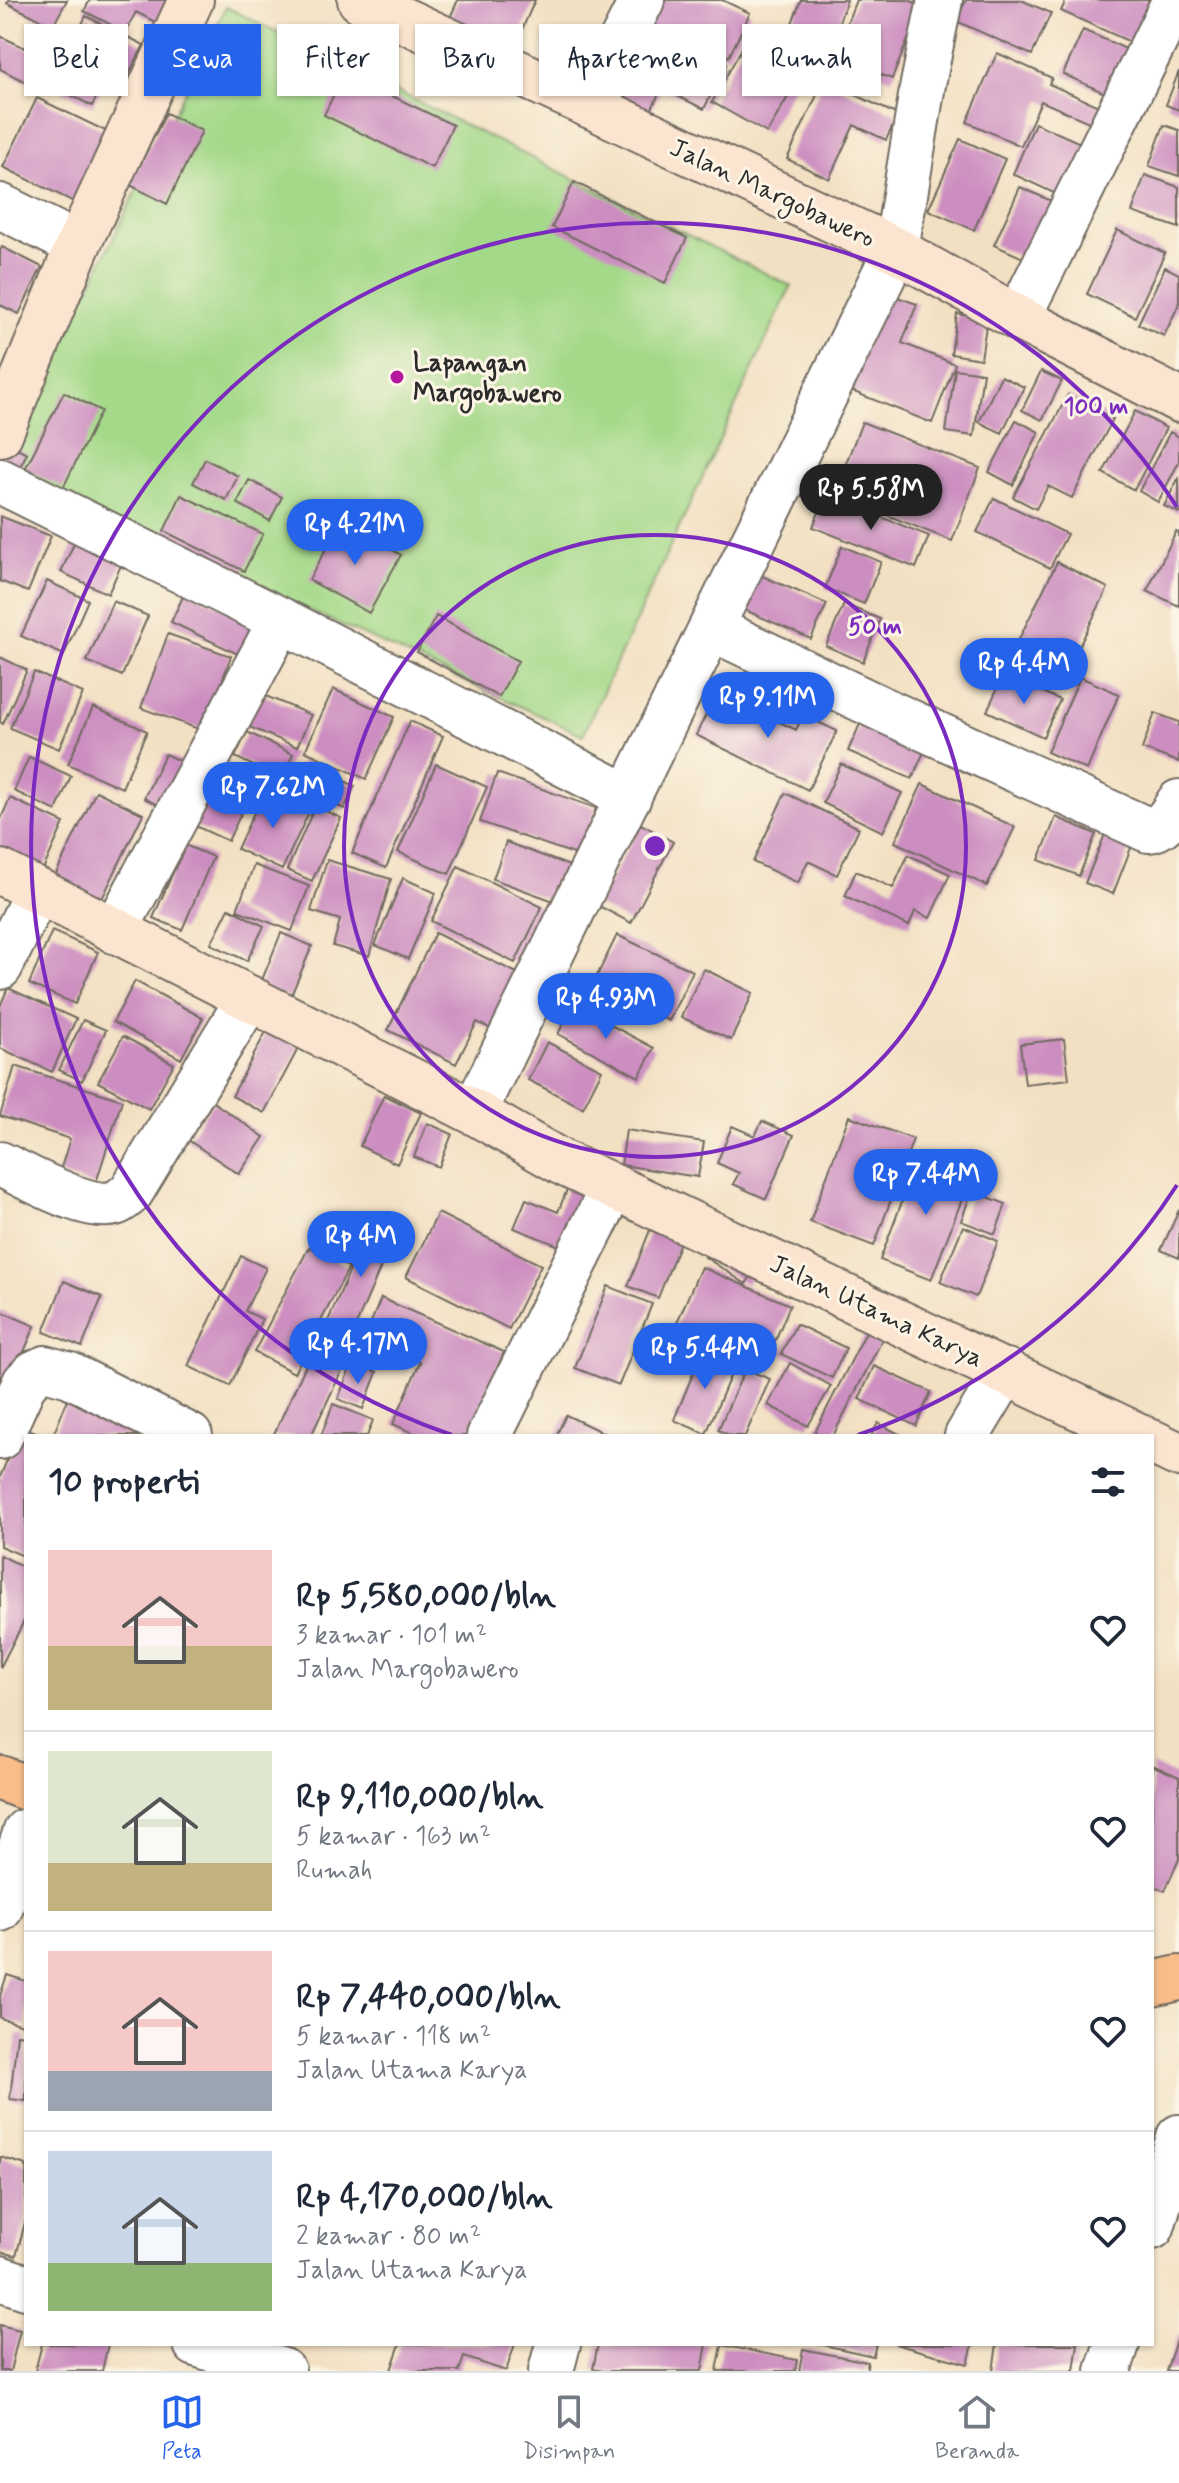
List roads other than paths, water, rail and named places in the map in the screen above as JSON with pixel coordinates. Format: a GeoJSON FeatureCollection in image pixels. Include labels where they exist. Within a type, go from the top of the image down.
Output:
{"type":"FeatureCollection","features":[{"type":"Feature","properties":{"kind":"highway"},"geometry":{"type":"LineString","coordinates":[[0,1778],[24,1787]]}},
{"type":"Feature","properties":{"kind":"highway"},"geometry":{"type":"LineString","coordinates":[[1154,1984],[1179,1978]]}},
{"type":"Feature","properties":{"kind":"street"},"geometry":{"type":"LineString","coordinates":[[0,434],[78,245],[191,0]]}},
{"type":"Feature","properties":{"kind":"street","name":"Jalan Margobawero"},"geometry":{"type":"LineString","coordinates":[[360,0],[896,250],[1018,318],[1179,400]]}},
{"type":"Feature","properties":{"kind":"street"},"geometry":{"type":"LineString","coordinates":[[589,105],[642,0]]}},
{"type":"Feature","properties":{"kind":"street"},"geometry":{"type":"LineString","coordinates":[[491,1122],[629,797],[896,250],[940,0]]}},
{"type":"Feature","properties":{"kind":"street"},"geometry":{"type":"LineString","coordinates":[[1018,318],[1175,0]]}},
{"type":"Feature","properties":{"kind":"street"},"geometry":{"type":"LineString","coordinates":[[0,206],[78,245]]}},
{"type":"Feature","properties":{"kind":"street"},"geometry":{"type":"LineString","coordinates":[[0,481],[629,797]]}},
{"type":"Feature","properties":{"kind":"street"},"geometry":{"type":"LineString","coordinates":[[115,931],[281,620]]}},
{"type":"Feature","properties":{"kind":"street"},"geometry":{"type":"LineString","coordinates":[[711,628],[1148,830],[1154,830],[1166,822],[1179,802]]}},
{"type":"Feature","properties":{"kind":"street"},"geometry":{"type":"LineString","coordinates":[[0,967],[18,882]]}},
{"type":"Feature","properties":{"kind":"street","name":"Jalan Utama Karya"},"geometry":{"type":"LineString","coordinates":[[18,882],[491,1122],[561,1162],[1135,1434]]}},
{"type":"Feature","properties":{"kind":"street"},"geometry":{"type":"LineString","coordinates":[[0,1164],[74,1199],[106,1205],[119,1202],[131,1192],[249,998]]}},
{"type":"Feature","properties":{"kind":"street"},"geometry":{"type":"LineString","coordinates":[[490,1434],[613,1187]]}},
{"type":"Feature","properties":{"kind":"street"},"geometry":{"type":"LineString","coordinates":[[0,1437],[25,1382],[45,1368],[70,1375],[186,1434]]}},
{"type":"Feature","properties":{"kind":"street"},"geometry":{"type":"LineString","coordinates":[[968,1434],[1006,1371]]}},
{"type":"Feature","properties":{"kind":"street"},"geometry":{"type":"LineString","coordinates":[[1154,1443],[1179,1455]]}},
{"type":"Feature","properties":{"kind":"street"},"geometry":{"type":"LineString","coordinates":[[0,1909],[24,1837]]}},
{"type":"Feature","properties":{"kind":"street"},"geometry":{"type":"LineString","coordinates":[[1154,2220],[1179,2137]]}},
{"type":"Feature","properties":{"kind":"street"},"geometry":{"type":"LineString","coordinates":[[0,2278],[24,2286]]}},
{"type":"Feature","properties":{"kind":"street"},"geometry":{"type":"LineString","coordinates":[[551,2371],[557,2346]]}},
{"type":"Feature","properties":{"kind":"street"},"geometry":{"type":"LineString","coordinates":[[1108,2371],[1116,2346]]}},
{"type":"Feature","properties":{"kind":"street"},"geometry":{"type":"LineString","coordinates":[[208,2352],[283,2371]]}},
{"type":"Feature","properties":{"kind":"place","name":"Lapangan Margobawero"},"geometry":{"type":"Point","coordinates":[397,377]}}]}
